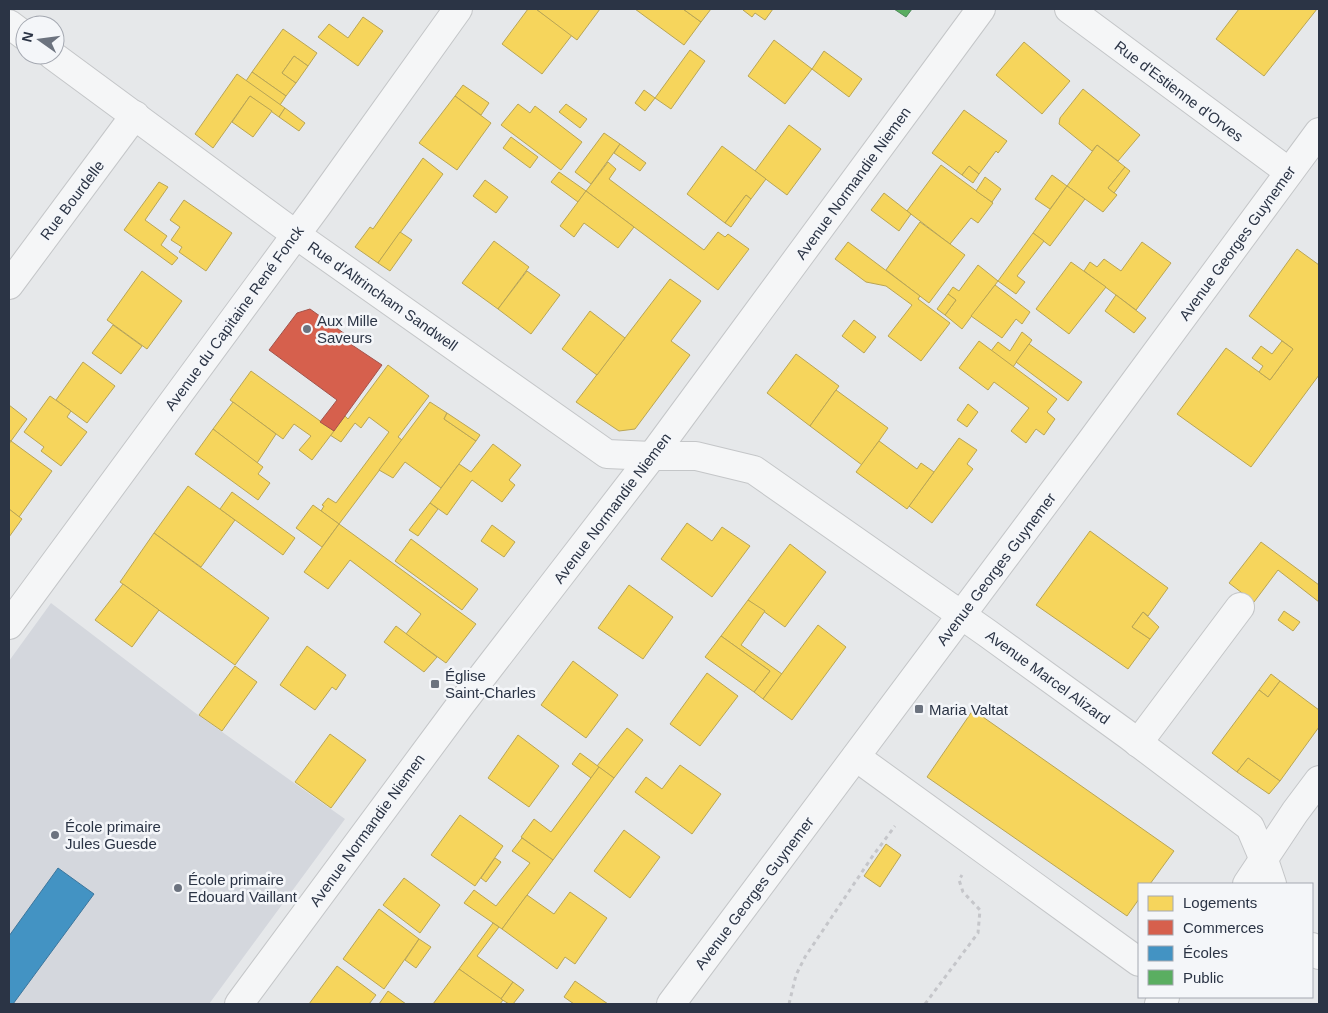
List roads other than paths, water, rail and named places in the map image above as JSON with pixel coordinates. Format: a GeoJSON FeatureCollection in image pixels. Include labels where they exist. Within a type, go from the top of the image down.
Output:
{"type":"FeatureCollection","features":[{"type":"Feature","properties":{"kind":"street","name":"Avenue du Capitaine René Fonck"},"geometry":{"type":"LineString","coordinates":[[9,625],[458,9]]}},
{"type":"Feature","properties":{"kind":"street","name":"Avenue Normandie Niemen"},"geometry":{"type":"LineString","coordinates":[[239,1004],[460,704],[652,456],[981,9]]}},
{"type":"Feature","properties":{"kind":"street","name":"Rue d'Estienne d'Orves"},"geometry":{"type":"LineString","coordinates":[[1069,9],[1288,172]]}},
{"type":"Feature","properties":{"kind":"street","name":"Rue d'Altrincham Sandwell"},"geometry":{"type":"LineString","coordinates":[[65,64],[295,234],[607,454],[652,456]]}},
{"type":"Feature","properties":{"kind":"street","name":"Rue Bourdelle"},"geometry":{"type":"LineString","coordinates":[[9,285],[135,115]]}},
{"type":"Feature","properties":{"kind":"street","name":"Avenue Georges Guynemer"},"geometry":{"type":"LineString","coordinates":[[671,1004],[962,615],[1319,132]]}},
{"type":"Feature","properties":{"kind":"street","name":"Avenue Marcel Alizard"},"geometry":{"type":"LineString","coordinates":[[652,456],[696,456],[754,470],[962,615],[1250,827],[1268,872]]}},
{"type":"Feature","properties":{"kind":"street"},"geometry":{"type":"LineString","coordinates":[[1138,743],[1240,607]]}},
{"type":"Feature","properties":{"kind":"street"},"geometry":{"type":"LineString","coordinates":[[856,757],[1138,961]]}},
{"type":"Feature","properties":{"kind":"street"},"geometry":{"type":"LineString","coordinates":[[1249,883],[1268,872],[1295,812],[1319,780]]}},
{"type":"Feature","properties":{"kind":"place","name":"Aux Mille Saveurs"},"geometry":{"type":"Point","coordinates":[307,329]}},
{"type":"Feature","properties":{"kind":"place","name":"Église Saint-Charles"},"geometry":{"type":"Point","coordinates":[435,684]}},
{"type":"Feature","properties":{"kind":"place","name":"Maria Valtat"},"geometry":{"type":"Point","coordinates":[919,709]}},
{"type":"Feature","properties":{"kind":"place","name":"École primaire Jules Guesde"},"geometry":{"type":"Point","coordinates":[55,835]}},
{"type":"Feature","properties":{"kind":"place","name":"École primaire Edouard Vaillant"},"geometry":{"type":"Point","coordinates":[178,888]}}]}
